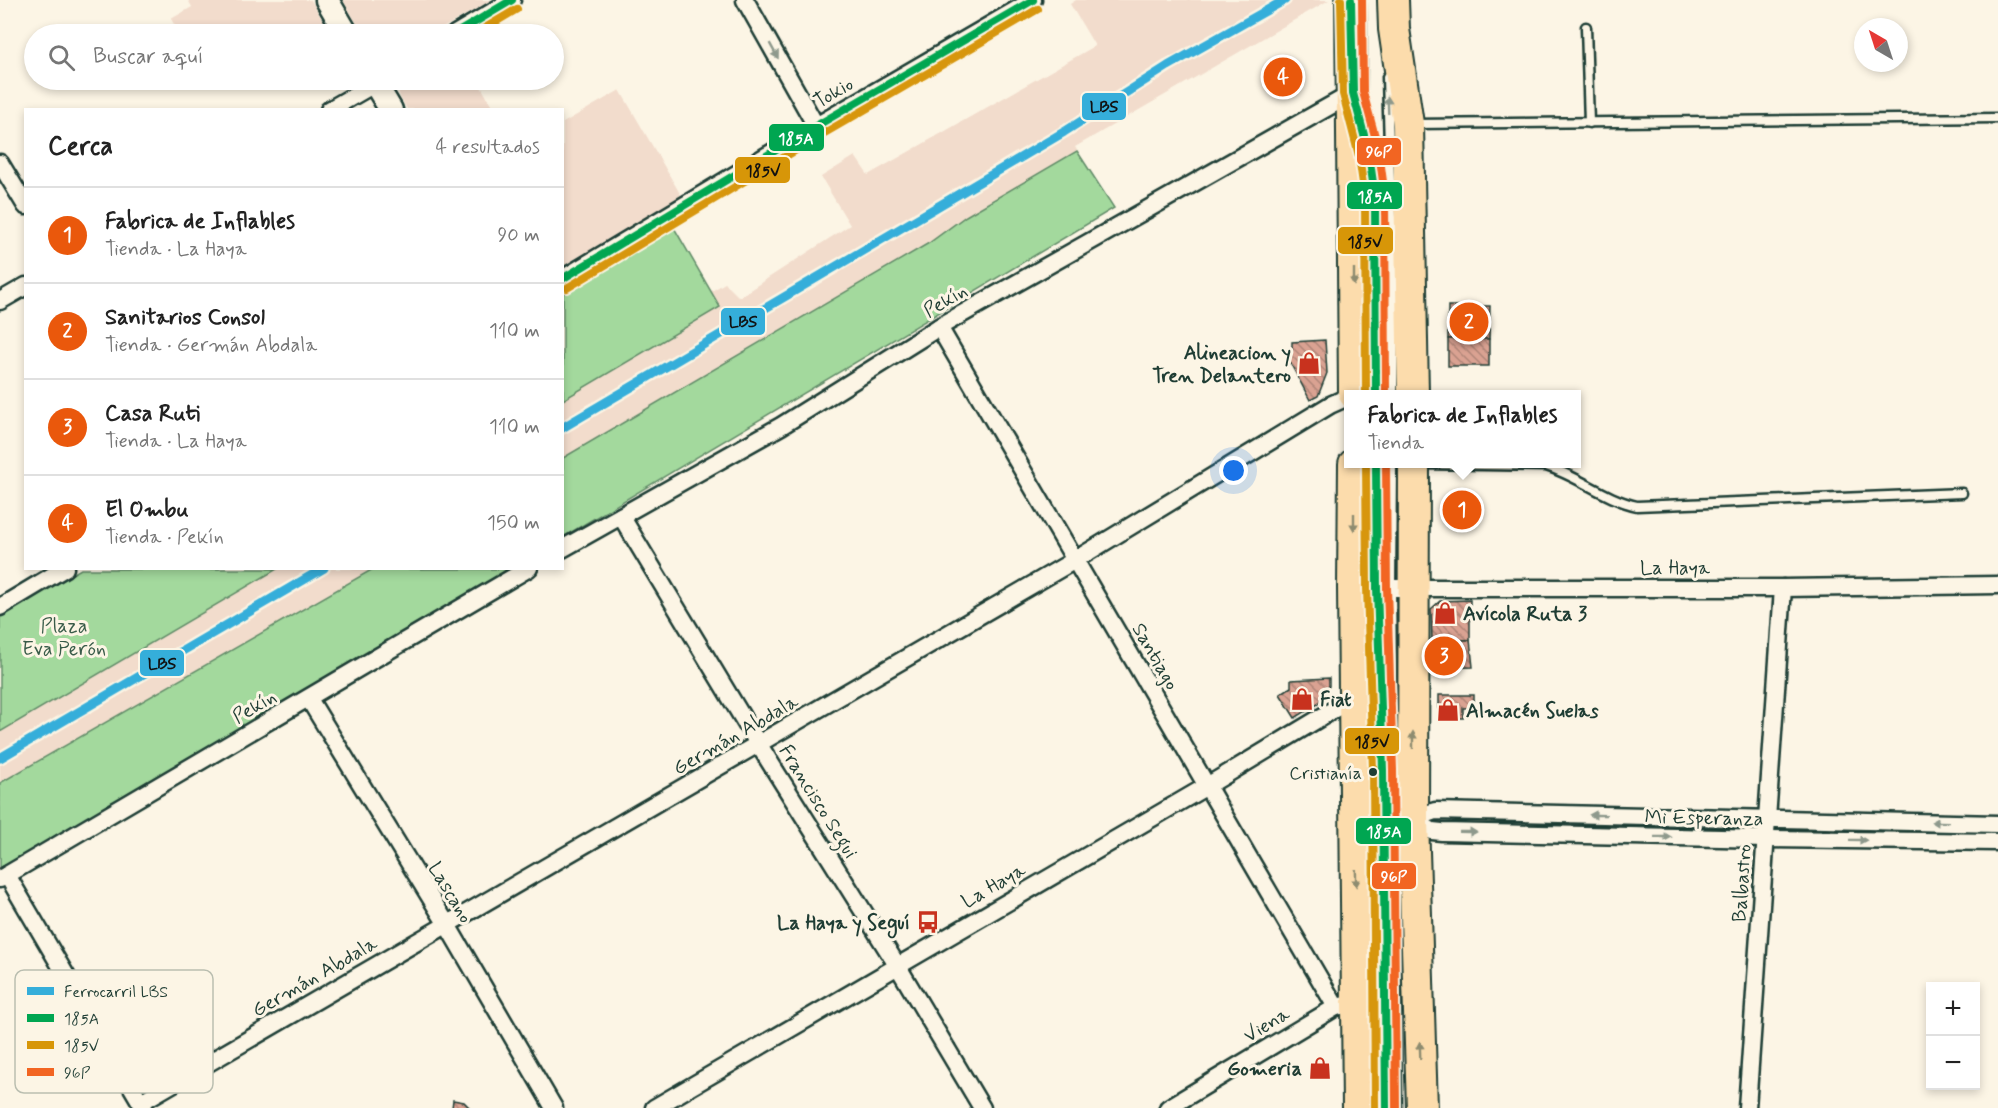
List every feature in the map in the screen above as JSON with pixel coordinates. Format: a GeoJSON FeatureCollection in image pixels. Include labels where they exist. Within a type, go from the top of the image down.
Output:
{"type":"FeatureCollection","features":[{"type":"Feature","properties":{"kind":"highway"},"geometry":{"type":"LineString","coordinates":[[1351,0],[1354,390]]}},
{"type":"Feature","properties":{"kind":"highway"},"geometry":{"type":"LineString","coordinates":[[1394,8],[1408,124],[1413,390]]}},
{"type":"Feature","properties":{"kind":"highway"},"geometry":{"type":"LineString","coordinates":[[1355,468],[1384,588],[1386,819],[1422,1108]]}},
{"type":"Feature","properties":{"kind":"highway"},"geometry":{"type":"LineString","coordinates":[[1358,1108],[1347,1005],[1386,819],[1353,698],[1384,588],[1406,468]]}},
{"type":"Feature","properties":{"kind":"street"},"geometry":{"type":"LineString","coordinates":[[327,0],[341,24]]}},
{"type":"Feature","properties":{"kind":"street"},"geometry":{"type":"LineString","coordinates":[[472,24],[512,0]]}},
{"type":"Feature","properties":{"kind":"street"},"geometry":{"type":"LineString","coordinates":[[745,0],[816,126]]}},
{"type":"Feature","properties":{"kind":"street","name":"Tokio"},"geometry":{"type":"LineString","coordinates":[[564,278],[816,126],[1033,0]]}},
{"type":"Feature","properties":{"kind":"street"},"geometry":{"type":"LineString","coordinates":[[332,108],[361,90]]}},
{"type":"Feature","properties":{"kind":"street"},"geometry":{"type":"LineString","coordinates":[[381,90],[390,108]]}},
{"type":"Feature","properties":{"kind":"street","name":"Pekín"},"geometry":{"type":"LineString","coordinates":[[564,548],[781,426],[939,327],[1353,93]]}},
{"type":"Feature","properties":{"kind":"street"},"geometry":{"type":"LineString","coordinates":[[0,163],[24,203]]}},
{"type":"Feature","properties":{"kind":"street"},"geometry":{"type":"LineString","coordinates":[[0,301],[24,287]]}},
{"type":"Feature","properties":{"kind":"street","name":"Santiago"},"geometry":{"type":"LineString","coordinates":[[939,327],[1207,786],[1347,1005]]}},
{"type":"Feature","properties":{"kind":"street","name":"Germán Abdala"},"geometry":{"type":"LineString","coordinates":[[213,1062],[446,923],[759,745],[1075,560],[1330,405],[1344,400]]}},
{"type":"Feature","properties":{"kind":"street","name":"Francisco Segui"},"geometry":{"type":"LineString","coordinates":[[621,516],[759,745],[897,965],[982,1108]]}},
{"type":"Feature","properties":{"kind":"street"},"geometry":{"type":"LineString","coordinates":[[0,607],[62,570]]}},
{"type":"Feature","properties":{"kind":"street","name":"Pekín"},"geometry":{"type":"LineString","coordinates":[[3,877],[526,570]]}},
{"type":"Feature","properties":{"kind":"street","name":"La Haya"},"geometry":{"type":"LineString","coordinates":[[1384,588],[1784,588],[1998,585]]}},
{"type":"Feature","properties":{"kind":"street","name":"Balbastro"},"geometry":{"type":"LineString","coordinates":[[1747,1108],[1784,588]]}},
{"type":"Feature","properties":{"kind":"street","name":"La Haya"},"geometry":{"type":"LineString","coordinates":[[654,1108],[1207,786],[1353,698]]}},
{"type":"Feature","properties":{"kind":"street","name":"Lascano"},"geometry":{"type":"LineString","coordinates":[[309,699],[446,923],[554,1108]]}},
{"type":"Feature","properties":{"kind":"street","name":"Mi Esperanza"},"geometry":{"type":"LineString","coordinates":[[1386,819],[1442,811],[1998,824]]}},
{"type":"Feature","properties":{"kind":"street","name":"Mi Esperanza"},"geometry":{"type":"LineString","coordinates":[[1386,819],[1442,832],[1998,842]]}},
{"type":"Feature","properties":{"kind":"street"},"geometry":{"type":"LineString","coordinates":[[3,877],[60,970]]}},
{"type":"Feature","properties":{"kind":"street","name":"Viena"},"geometry":{"type":"LineString","coordinates":[[1168,1108],[1347,1005]]}},
{"type":"Feature","properties":{"kind":"street","name":"Germán Abdala"},"geometry":{"type":"LineString","coordinates":[[142,1105],[162,1093]]}},
{"type":"Feature","properties":{"kind":"lane"},"geometry":{"type":"LineString","coordinates":[[1390,59],[1394,8]]}},
{"type":"Feature","properties":{"kind":"lane"},"geometry":{"type":"LineString","coordinates":[[1586,27],[1589,123]]}},
{"type":"Feature","properties":{"kind":"lane"},"geometry":{"type":"LineString","coordinates":[[1388,68],[1394,322],[1393,390]]}},
{"type":"Feature","properties":{"kind":"lane"},"geometry":{"type":"LineString","coordinates":[[1353,93],[1369,154],[1375,197],[1376,390]]}},
{"type":"Feature","properties":{"kind":"lane"},"geometry":{"type":"LineString","coordinates":[[1408,124],[1998,118]]}},
{"type":"Feature","properties":{"kind":"lane"},"geometry":{"type":"LineString","coordinates":[[1376,468],[1384,588]]}},
{"type":"Feature","properties":{"kind":"lane"},"geometry":{"type":"LineString","coordinates":[[1554,468],[1623,503],[1637,506],[1962,493]]}},
{"type":"Feature","properties":{"kind":"lane"},"geometry":{"type":"LineString","coordinates":[[1386,819],[1386,1108]]}},
{"type":"Feature","properties":{"kind":"lane"},"geometry":{"type":"LineString","coordinates":[[1386,819],[1397,1108]]}},
{"type":"Feature","properties":{"kind":"shaded area"},"geometry":{"type":"Polygon","coordinates":[[[188,0],[311,0],[325,24],[174,24],[171,19],[192,7],[188,0]]]}},
{"type":"Feature","properties":{"kind":"shaded area"},"geometry":{"type":"Polygon","coordinates":[[[343,0],[492,0],[450,24],[357,24],[343,0]]]}},
{"type":"Feature","properties":{"kind":"shaded area"},"geometry":{"type":"Polygon","coordinates":[[[1076,0],[1329,0],[1075,147],[1114,208],[564,536],[564,379],[725,283],[739,297],[850,225],[821,177],[855,156],[868,175],[1095,46],[1070,4],[1076,0]]]}},
{"type":"Feature","properties":{"kind":"shaded area"},"geometry":{"type":"Polygon","coordinates":[[[398,90],[483,90],[493,108],[406,108],[398,90]]]}},
{"type":"Feature","properties":{"kind":"shaded area"},"geometry":{"type":"Polygon","coordinates":[[[620,90],[682,197],[564,265],[564,122],[620,90]]]}},
{"type":"Feature","properties":{"kind":"shaded area"},"geometry":{"type":"Polygon","coordinates":[[[262,570],[508,570],[300,695],[0,869],[0,731],[262,570]]]}},
{"type":"Feature","properties":{"kind":"green space"},"geometry":{"type":"Polygon","coordinates":[[[1077,151],[1114,208],[564,536],[564,457],[929,243],[966,216],[1077,151]]]}},
{"type":"Feature","properties":{"kind":"green space"},"geometry":{"type":"Polygon","coordinates":[[[673,226],[720,307],[564,399],[564,293],[673,226]]]}},
{"type":"Feature","properties":{"kind":"green space","name":"Plaza Eva Perón"},"geometry":{"type":"Polygon","coordinates":[[[79,570],[275,570],[0,732],[0,615],[79,570]]]}},
{"type":"Feature","properties":{"kind":"green space"},"geometry":{"type":"Polygon","coordinates":[[[371,570],[508,570],[300,695],[0,869],[0,783],[371,570]]]}},
{"type":"Feature","properties":{"kind":"building"},"geometry":{"type":"Polygon","coordinates":[[[1448,306],[1490,306],[1489,339],[1448,339],[1448,306]]]}},
{"type":"Feature","properties":{"kind":"building"},"geometry":{"type":"Polygon","coordinates":[[[1448,339],[1489,339],[1489,366],[1448,366],[1448,339]]]}},
{"type":"Feature","properties":{"kind":"building","name":"Alineacion y Tren Delantero"},"geometry":{"type":"Polygon","coordinates":[[[1325,340],[1327,373],[1318,396],[1310,400],[1285,353],[1292,350],[1292,342],[1325,340]]]}},
{"type":"Feature","properties":{"kind":"building"},"geometry":{"type":"Polygon","coordinates":[[[1472,494],[1473,524],[1453,525],[1451,495],[1472,494]]]}},
{"type":"Feature","properties":{"kind":"building"},"geometry":{"type":"Polygon","coordinates":[[[1470,600],[1470,640],[1432,640],[1431,609],[1440,601],[1470,600]]]}},
{"type":"Feature","properties":{"kind":"building"},"geometry":{"type":"Polygon","coordinates":[[[1432,640],[1470,640],[1473,667],[1434,668],[1432,640]]]}},
{"type":"Feature","properties":{"kind":"building","name":"Fiat"},"geometry":{"type":"Polygon","coordinates":[[[1329,678],[1329,686],[1318,704],[1295,718],[1280,694],[1291,687],[1291,680],[1329,678]]]}},
{"type":"Feature","properties":{"kind":"building"},"geometry":{"type":"Polygon","coordinates":[[[1439,695],[1474,695],[1474,708],[1463,708],[1463,718],[1439,718],[1439,695]]]}},
{"type":"Feature","properties":{"kind":"building"},"geometry":{"type":"Polygon","coordinates":[[[453,1100],[464,1102],[470,1108],[452,1108],[453,1100]]]}},
{"type":"Feature","properties":{"kind":"rail line","name":"LBS"},"geometry":{"type":"LineString","coordinates":[[564,427],[1064,132],[1168,66],[1285,0]]}},
{"type":"Feature","properties":{"kind":"rail line","name":"LBS"},"geometry":{"type":"LineString","coordinates":[[0,758],[321,570]]}},
{"type":"Feature","properties":{"kind":"transit line","name":"185A"},"geometry":{"type":"LineString","coordinates":[[472,24],[512,0]]}},
{"type":"Feature","properties":{"kind":"transit line","name":"185A"},"geometry":{"type":"LineString","coordinates":[[564,278],[816,126],[1033,0]]}},
{"type":"Feature","properties":{"kind":"transit line","name":"185V"},"geometry":{"type":"LineString","coordinates":[[1341,0],[1343,94],[1359,156],[1365,198],[1366,390]]}},
{"type":"Feature","properties":{"kind":"transit line","name":"185A"},"geometry":{"type":"LineString","coordinates":[[1351,0],[1353,93],[1369,154],[1375,197],[1376,390]]}},
{"type":"Feature","properties":{"kind":"transit line","name":"96P"},"geometry":{"type":"LineString","coordinates":[[1362,0],[1363,92],[1379,151],[1385,197],[1386,390]]}},
{"type":"Feature","properties":{"kind":"transit line","name":"185V"},"geometry":{"type":"LineString","coordinates":[[492,24],[517,9]]}},
{"type":"Feature","properties":{"kind":"transit line","name":"185V"},"geometry":{"type":"LineString","coordinates":[[567,288],[821,135],[1038,9]]}},
{"type":"Feature","properties":{"kind":"transit line","name":"185V"},"geometry":{"type":"LineString","coordinates":[[1366,468],[1367,588],[1373,770],[1375,1108]]}},
{"type":"Feature","properties":{"kind":"transit line","name":"185A"},"geometry":{"type":"LineString","coordinates":[[1376,468],[1377,588],[1383,770],[1386,1108]]}},
{"type":"Feature","properties":{"kind":"transit line","name":"96P"},"geometry":{"type":"LineString","coordinates":[[1386,468],[1387,588],[1393,770],[1396,1108]]}},
{"type":"Feature","properties":{"kind":"place","name":"El Ombu"},"geometry":{"type":"Point","coordinates":[1283,77]}},
{"type":"Feature","properties":{"kind":"place","name":"Sanitarios Consol"},"geometry":{"type":"Point","coordinates":[1469,322]}},
{"type":"Feature","properties":{"kind":"place","name":"Alineacion y Tren Delantero"},"geometry":{"type":"Point","coordinates":[1309,363]}},
{"type":"Feature","properties":{"kind":"place","name":"Fabrica de Inflables"},"geometry":{"type":"Point","coordinates":[1462,510]}},
{"type":"Feature","properties":{"kind":"place","name":"Avícola Ruta 3"},"geometry":{"type":"Point","coordinates":[1445,613]}},
{"type":"Feature","properties":{"kind":"place","name":"Casa Ruti"},"geometry":{"type":"Point","coordinates":[1444,656]}},
{"type":"Feature","properties":{"kind":"place","name":"Fiat"},"geometry":{"type":"Point","coordinates":[1302,699]}},
{"type":"Feature","properties":{"kind":"place","name":"Almacén Suelas"},"geometry":{"type":"Point","coordinates":[1448,710]}},
{"type":"Feature","properties":{"kind":"place","name":"Cristianía"},"geometry":{"type":"Point","coordinates":[1373,772]}},
{"type":"Feature","properties":{"kind":"place","name":"La Haya y Seguí"},"geometry":{"type":"Point","coordinates":[928,922]}},
{"type":"Feature","properties":{"kind":"place","name":"Gomeria"},"geometry":{"type":"Point","coordinates":[1320,1068]}}]}
